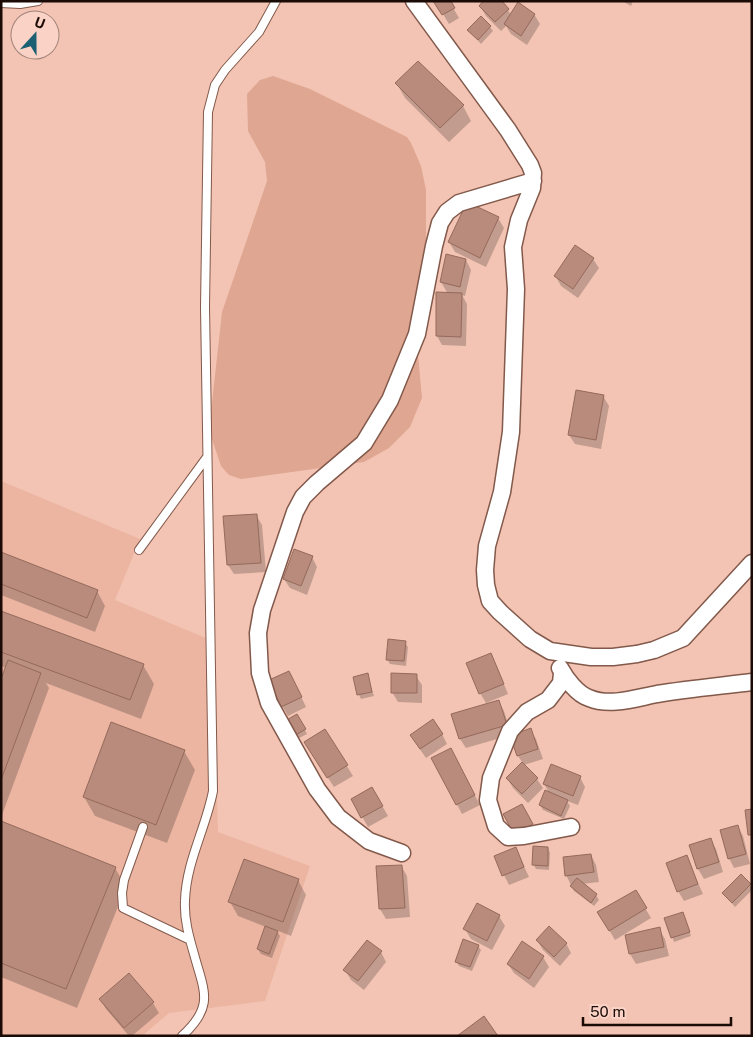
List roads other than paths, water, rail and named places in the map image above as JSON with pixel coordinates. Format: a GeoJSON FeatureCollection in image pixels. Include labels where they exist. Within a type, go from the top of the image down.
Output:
{"type":"FeatureCollection","features":[{"type":"Feature","properties":{"kind":"street"},"geometry":{"type":"LineString","coordinates":[[414,1],[508,130],[530,164],[533,173],[533,181],[519,220],[513,247],[516,289],[511,432],[502,492],[487,546],[485,570],[490,601],[530,639],[550,651],[591,657],[637,654],[683,638],[752,563]]}},
{"type":"Feature","properties":{"kind":"street"},"geometry":{"type":"LineString","coordinates":[[402,853],[369,840],[354,830],[338,816],[317,789],[269,703],[264,688],[260,673],[258,651],[258,633],[262,610],[295,512],[303,497],[364,443],[390,400],[417,334],[440,223],[447,212],[459,203],[533,181]]}},
{"type":"Feature","properties":{"kind":"street"},"geometry":{"type":"LineString","coordinates":[[550,651],[562,673],[577,690],[588,698],[604,701],[626,701],[657,694],[752,682]]}},
{"type":"Feature","properties":{"kind":"street"},"geometry":{"type":"LineString","coordinates":[[562,673],[561,683],[548,700],[527,712],[510,731],[491,778],[488,800],[496,826],[508,837],[524,836],[570,827]]}},
{"type":"Feature","properties":{"kind":"lane"},"geometry":{"type":"LineString","coordinates":[[1,3],[20,4],[38,1]]}},
{"type":"Feature","properties":{"kind":"lane"},"geometry":{"type":"LineString","coordinates":[[182,1036],[196,1021],[202,1009],[205,994],[185,916],[186,884],[213,791],[205,298],[208,112],[216,85],[225,70],[259,32],[276,1]]}},
{"type":"Feature","properties":{"kind":"lane"},"geometry":{"type":"LineString","coordinates":[[139,550],[207,458]]}},
{"type":"Feature","properties":{"kind":"lane"},"geometry":{"type":"LineString","coordinates":[[143,827],[124,880],[122,893],[123,908],[190,940]]}}]}
